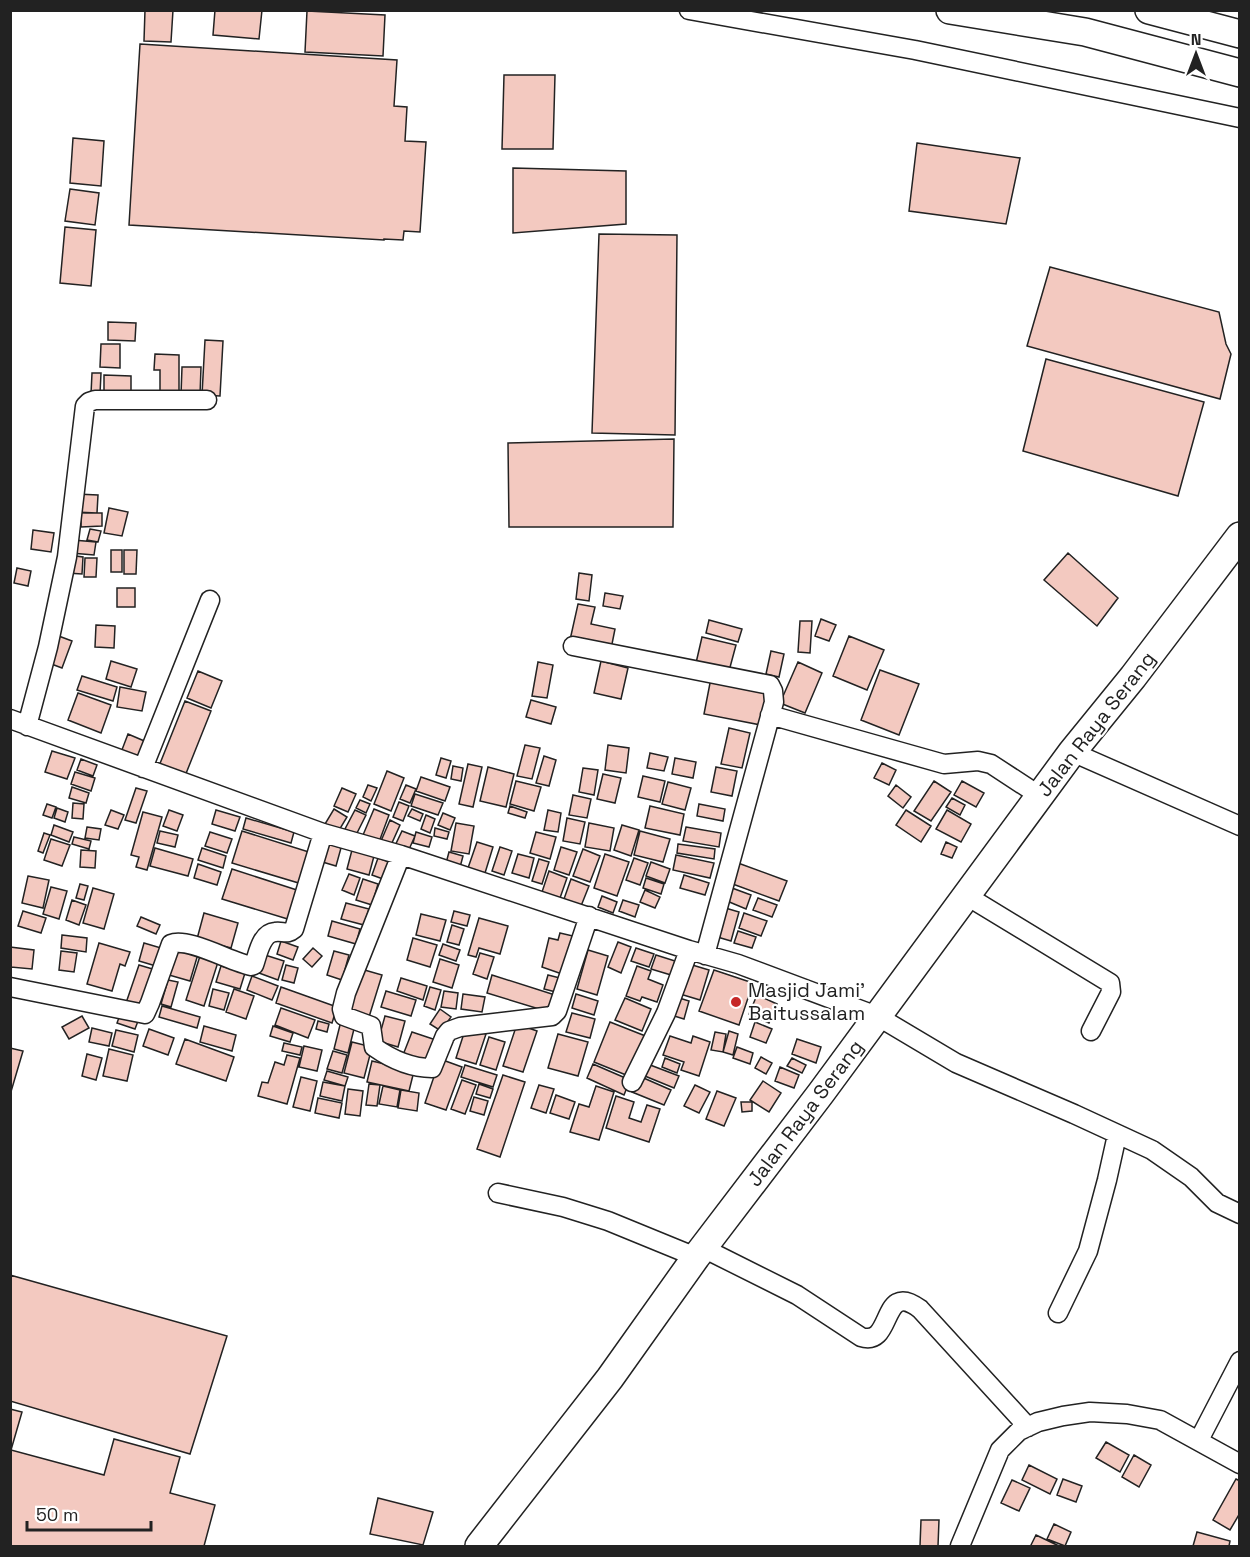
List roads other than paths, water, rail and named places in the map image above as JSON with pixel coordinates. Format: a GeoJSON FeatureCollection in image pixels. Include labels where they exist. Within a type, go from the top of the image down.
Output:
{"type":"FeatureCollection","features":[{"type":"Feature","properties":{"kind":"highway"},"geometry":{"type":"LineString","coordinates":[[950,10],[1085,32],[1239,73]]}},
{"type":"Feature","properties":{"kind":"highway"},"geometry":{"type":"LineString","coordinates":[[1149,10],[1239,34]]}},
{"type":"Feature","properties":{"kind":"highway","name":"Jalan Raya Serang"},"geometry":{"type":"LineString","coordinates":[[480,1546],[610,1378],[700,1252],[1072,752],[1133,677],[1239,536]]}},
{"type":"Feature","properties":{"kind":"street"},"geometry":{"type":"LineString","coordinates":[[689,10],[915,50],[1239,118]]}},
{"type":"Feature","properties":{"kind":"street"},"geometry":{"type":"LineString","coordinates":[[207,400],[95,400],[85,406],[67,557],[48,647],[15,724],[323,833],[401,855],[746,967],[877,1016],[956,1063],[1152,1150],[1191,1178],[1217,1203],[1239,1214]]}},
{"type":"Feature","properties":{"kind":"street"},"geometry":{"type":"LineString","coordinates":[[143,768],[210,600]]}},
{"type":"Feature","properties":{"kind":"street"},"geometry":{"type":"LineString","coordinates":[[573,646],[770,685],[774,692],[774,702],[697,952],[632,1082]]}},
{"type":"Feature","properties":{"kind":"street"},"geometry":{"type":"LineString","coordinates":[[770,715],[944,764],[978,761],[991,764],[1040,796]]}},
{"type":"Feature","properties":{"kind":"street"},"geometry":{"type":"LineString","coordinates":[[1072,752],[1239,826]]}},
{"type":"Feature","properties":{"kind":"street"},"geometry":{"type":"LineString","coordinates":[[10,987],[145,1014],[171,944],[176,942],[194,946],[248,966],[254,965],[262,941],[267,935],[274,932],[286,934],[294,929],[323,833]]}},
{"type":"Feature","properties":{"kind":"street"},"geometry":{"type":"LineString","coordinates":[[401,855],[346,993],[342,1009],[344,1016],[371,1026],[374,1047],[388,1058],[423,1068],[432,1068],[445,1036],[460,1027],[552,1016],[557,1011],[589,916]]}},
{"type":"Feature","properties":{"kind":"street"},"geometry":{"type":"LineString","coordinates":[[967,896],[1110,982],[1111,992],[1091,1031]]}},
{"type":"Feature","properties":{"kind":"street"},"geometry":{"type":"LineString","coordinates":[[1058,1314],[1088,1251],[1117,1135]]}},
{"type":"Feature","properties":{"kind":"street"},"geometry":{"type":"LineString","coordinates":[[498,1193],[563,1207],[700,1252],[797,1295],[861,1337],[868,1339],[874,1338],[879,1333],[894,1305],[900,1300],[907,1300],[920,1309],[1028,1427]]}},
{"type":"Feature","properties":{"kind":"street"},"geometry":{"type":"LineString","coordinates":[[1199,1440],[1239,1361]]}},
{"type":"Feature","properties":{"kind":"street"},"geometry":{"type":"LineString","coordinates":[[960,1546],[1000,1450],[1019,1431],[1063,1416],[1090,1412],[1127,1414],[1160,1420],[1239,1464]]}},
{"type":"Feature","properties":{"kind":"place","name":"Masjid Jami' Baitussalam"},"geometry":{"type":"Point","coordinates":[736,1002]}}]}
